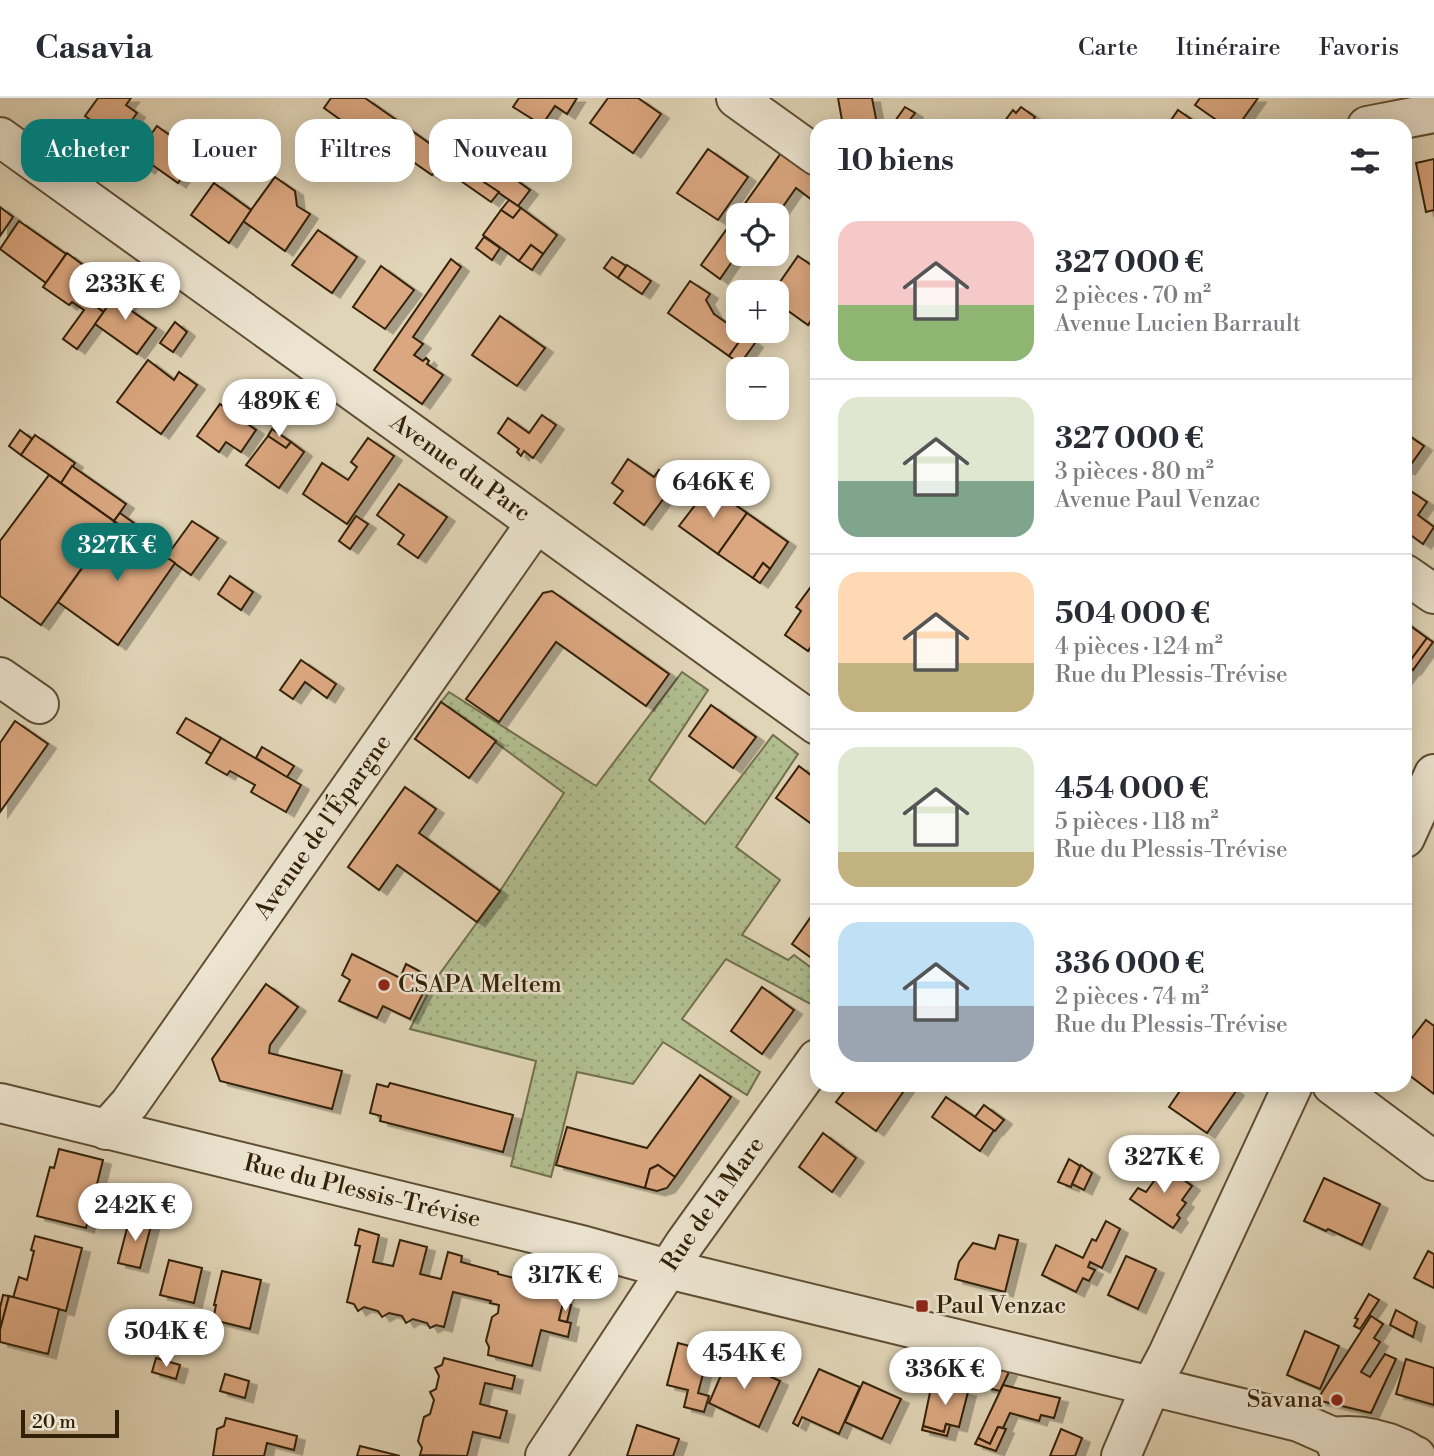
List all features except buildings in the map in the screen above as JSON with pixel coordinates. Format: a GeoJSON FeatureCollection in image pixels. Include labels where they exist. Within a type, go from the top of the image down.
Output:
{"type":"FeatureCollection","features":[{"type":"Feature","properties":{"kind":"street"},"geometry":{"type":"LineString","coordinates":[[736,98],[778,110],[810,148]]}},
{"type":"Feature","properties":{"kind":"street"},"geometry":{"type":"LineString","coordinates":[[1403,119],[1434,113]]}},
{"type":"Feature","properties":{"kind":"street","name":"Avenue du Parc"},"geometry":{"type":"LineString","coordinates":[[0,137],[810,720]]}},
{"type":"Feature","properties":{"kind":"street","name":"Avenue de l'Épargne"},"geometry":{"type":"LineString","coordinates":[[106,1130],[130,1103],[536,523]]}},
{"type":"Feature","properties":{"kind":"street"},"geometry":{"type":"LineString","coordinates":[[1412,579],[1434,594]]}},
{"type":"Feature","properties":{"kind":"street"},"geometry":{"type":"LineString","coordinates":[[0,677],[39,704]]}},
{"type":"Feature","properties":{"kind":"street"},"geometry":{"type":"LineString","coordinates":[[1412,823],[1434,774]]}},
{"type":"Feature","properties":{"kind":"street","name":"Rue de la Mare"},"geometry":{"type":"LineString","coordinates":[[545,1456],[668,1269],[810,1069]]}},
{"type":"Feature","properties":{"kind":"street"},"geometry":{"type":"LineString","coordinates":[[1121,1456],[1151,1386],[1290,1092]]}},
{"type":"Feature","properties":{"kind":"street"},"geometry":{"type":"LineString","coordinates":[[1341,1092],[1434,1161]]}},
{"type":"Feature","properties":{"kind":"street","name":"Rue du Plessis-Trévise"},"geometry":{"type":"LineString","coordinates":[[0,1103],[1299,1422],[1337,1446],[1350,1435],[1377,1439],[1403,1448],[1414,1456]]}},
{"type":"Feature","properties":{"kind":"green space"},"geometry":{"type":"Polygon","coordinates":[[[682,672],[708,690],[649,780],[705,824],[773,735],[798,754],[736,847],[780,880],[742,935],[788,960],[794,955],[810,967],[810,1004],[726,959],[682,1019],[760,1072],[747,1095],[663,1042],[633,1084],[577,1072],[551,1177],[511,1166],[536,1061],[410,1029],[433,983],[500,891],[564,793],[441,702],[449,692],[596,786],[682,672]]]}},
{"type":"Feature","properties":{"kind":"place","name":"CSAPA Meltem"},"geometry":{"type":"Point","coordinates":[384,985]}},
{"type":"Feature","properties":{"kind":"place","name":"Paul Venzac"},"geometry":{"type":"Point","coordinates":[922,1306]}},
{"type":"Feature","properties":{"kind":"place","name":"Savana"},"geometry":{"type":"Point","coordinates":[1337,1400]}}]}
